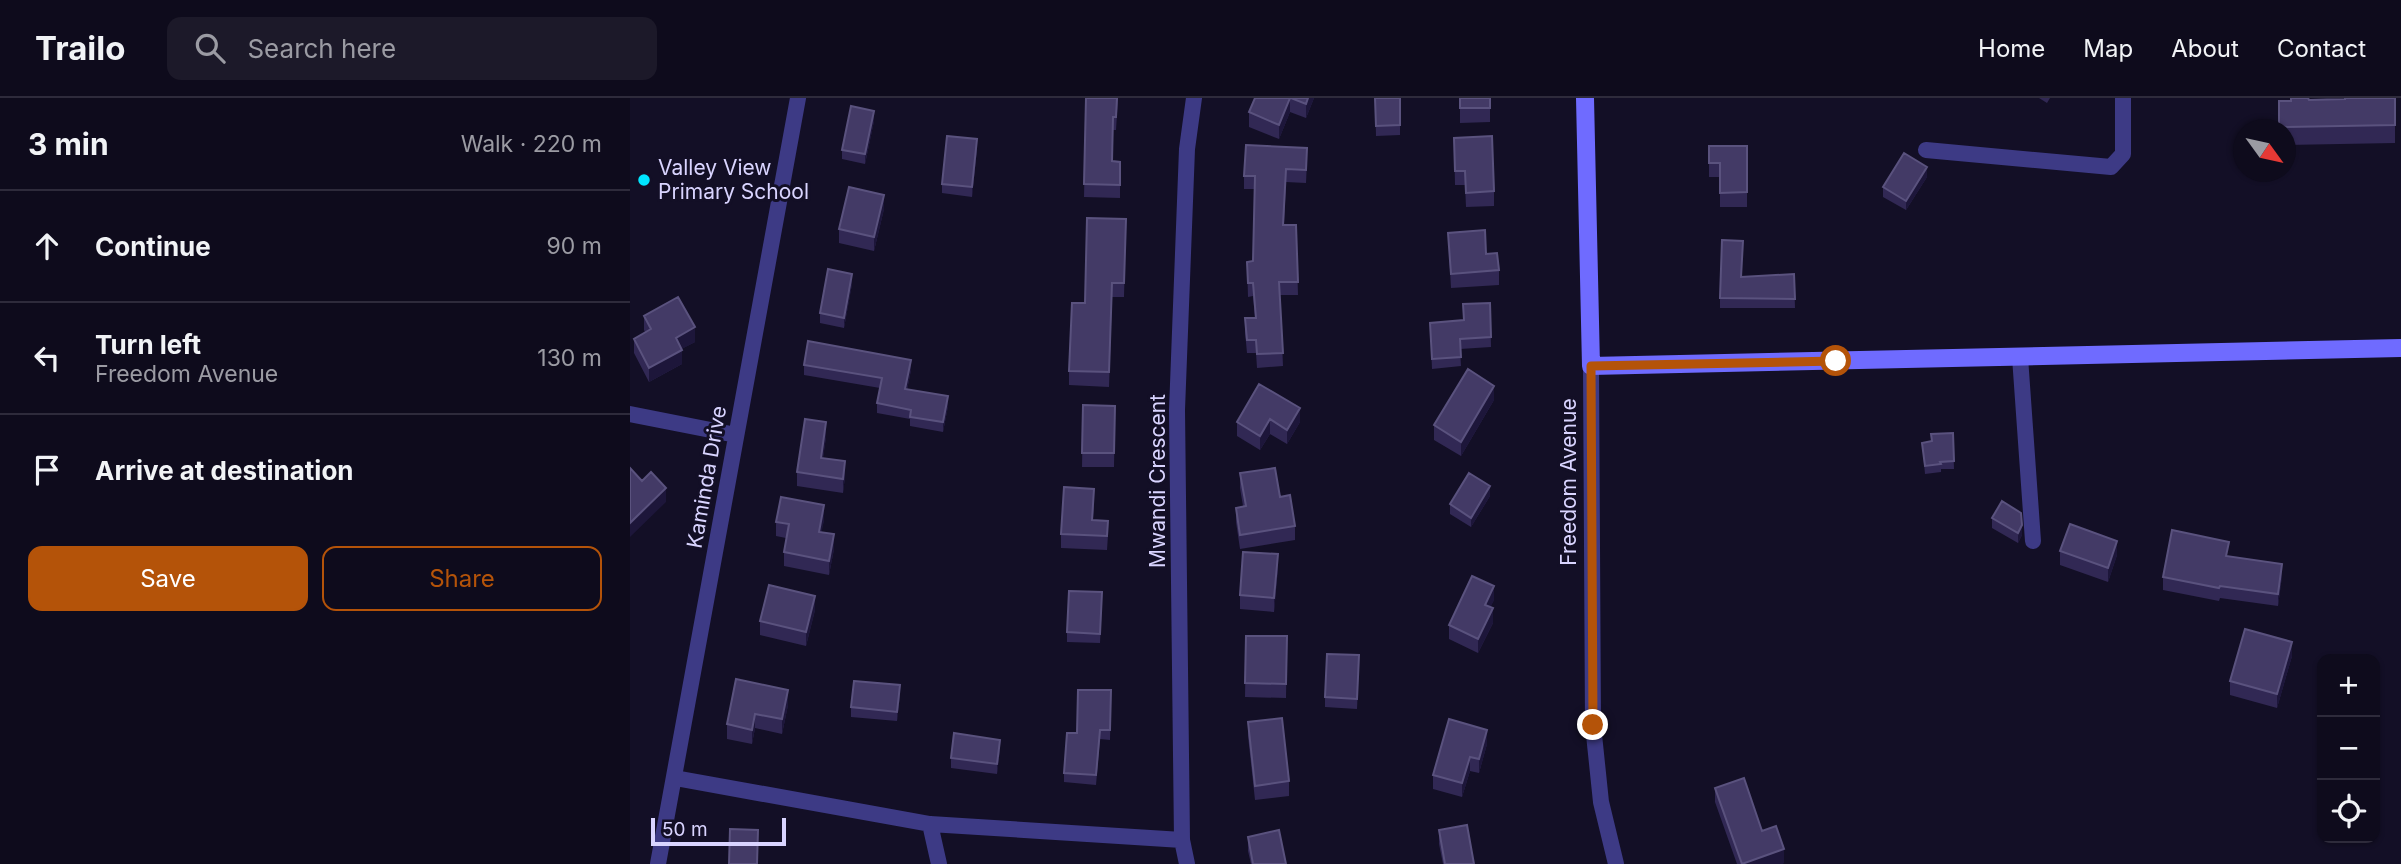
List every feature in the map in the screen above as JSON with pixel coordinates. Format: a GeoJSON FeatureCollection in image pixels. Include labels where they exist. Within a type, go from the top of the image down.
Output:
{"type":"FeatureCollection","features":[{"type":"Feature","properties":{"kind":"main road","name":"Freedom Avenue"},"geometry":{"type":"LineString","coordinates":[[1585,98],[1591,366]]}},
{"type":"Feature","properties":{"kind":"main road"},"geometry":{"type":"LineString","coordinates":[[1591,366],[2401,348]]}},
{"type":"Feature","properties":{"kind":"street","name":"Kaminda Drive"},"geometry":{"type":"LineString","coordinates":[[658,864],[798,98]]}},
{"type":"Feature","properties":{"kind":"street","name":"Mwandi Crescent"},"geometry":{"type":"LineString","coordinates":[[1187,864],[1182,840],[1177,410],[1187,149],[1194,98]]}},
{"type":"Feature","properties":{"kind":"street"},"geometry":{"type":"LineString","coordinates":[[1926,150],[2111,167],[2123,154],[2123,98]]}},
{"type":"Feature","properties":{"kind":"street"},"geometry":{"type":"LineString","coordinates":[[2020,357],[2033,541]]}},
{"type":"Feature","properties":{"kind":"street","name":"Freedom Avenue"},"geometry":{"type":"LineString","coordinates":[[1591,366],[1593,725],[1601,802],[1616,864]]}},
{"type":"Feature","properties":{"kind":"street"},"geometry":{"type":"LineString","coordinates":[[630,414],[736,435]]}},
{"type":"Feature","properties":{"kind":"street"},"geometry":{"type":"LineString","coordinates":[[675,778],[930,824],[1182,840]]}},
{"type":"Feature","properties":{"kind":"street"},"geometry":{"type":"LineString","coordinates":[[930,824],[939,864]]}},
{"type":"Feature","properties":{"kind":"building"},"geometry":{"type":"Polygon","coordinates":[[[1086,98],[1117,98],[1116,117],[1113,117],[1112,161],[1120,162],[1120,185],[1084,184],[1086,98]]]}},
{"type":"Feature","properties":{"kind":"building"},"geometry":{"type":"Polygon","coordinates":[[[1255,98],[1290,98],[1279,125],[1249,112],[1255,98]]]}},
{"type":"Feature","properties":{"kind":"building"},"geometry":{"type":"Polygon","coordinates":[[[1291,98],[1308,98],[1306,104],[1291,98]]]}},
{"type":"Feature","properties":{"kind":"building"},"geometry":{"type":"Polygon","coordinates":[[[1375,98],[1400,98],[1400,125],[1376,126],[1375,98]]]}},
{"type":"Feature","properties":{"kind":"building"},"geometry":{"type":"Polygon","coordinates":[[[1460,98],[1490,98],[1490,108],[1460,108],[1460,98]]]}},
{"type":"Feature","properties":{"kind":"building"},"geometry":{"type":"Polygon","coordinates":[[[2291,98],[2395,98],[2395,125],[2296,127],[2296,119],[2279,119],[2279,101],[2291,101],[2291,98]]]}},
{"type":"Feature","properties":{"kind":"building"},"geometry":{"type":"Polygon","coordinates":[[[851,106],[874,111],[865,154],[842,150],[851,106]]]}},
{"type":"Feature","properties":{"kind":"building"},"geometry":{"type":"Polygon","coordinates":[[[947,136],[977,139],[972,187],[942,184],[947,136]]]}},
{"type":"Feature","properties":{"kind":"building"},"geometry":{"type":"Polygon","coordinates":[[[1492,136],[1494,191],[1466,193],[1465,171],[1455,171],[1454,138],[1492,136]]]}},
{"type":"Feature","properties":{"kind":"building"},"geometry":{"type":"Polygon","coordinates":[[[1246,145],[1307,148],[1306,170],[1286,169],[1283,225],[1296,225],[1298,282],[1279,282],[1283,353],[1257,354],[1256,340],[1247,340],[1245,318],[1256,318],[1253,283],[1248,283],[1247,262],[1253,261],[1255,176],[1244,176],[1246,145]]]}},
{"type":"Feature","properties":{"kind":"building"},"geometry":{"type":"Polygon","coordinates":[[[1709,146],[1747,146],[1747,192],[1720,193],[1720,163],[1709,163],[1709,146]]]}},
{"type":"Feature","properties":{"kind":"building"},"geometry":{"type":"Polygon","coordinates":[[[1904,153],[1927,167],[1906,201],[1883,187],[1904,153]]]}},
{"type":"Feature","properties":{"kind":"building"},"geometry":{"type":"Polygon","coordinates":[[[849,187],[884,195],[874,237],[839,229],[849,187]]]}},
{"type":"Feature","properties":{"kind":"building"},"geometry":{"type":"Polygon","coordinates":[[[1087,218],[1126,219],[1124,283],[1112,283],[1109,372],[1069,371],[1072,303],[1085,303],[1087,218]]]}},
{"type":"Feature","properties":{"kind":"building"},"geometry":{"type":"Polygon","coordinates":[[[1485,230],[1486,254],[1497,253],[1499,270],[1451,274],[1448,233],[1485,230]]]}},
{"type":"Feature","properties":{"kind":"building"},"geometry":{"type":"Polygon","coordinates":[[[1722,240],[1743,241],[1741,277],[1794,274],[1795,299],[1720,298],[1722,240]]]}},
{"type":"Feature","properties":{"kind":"building"},"geometry":{"type":"Polygon","coordinates":[[[828,269],[852,274],[844,318],[820,313],[828,269]]]}},
{"type":"Feature","properties":{"kind":"building"},"geometry":{"type":"Polygon","coordinates":[[[678,297],[695,327],[676,338],[682,350],[649,368],[634,339],[651,329],[644,316],[678,297]]]}},
{"type":"Feature","properties":{"kind":"building"},"geometry":{"type":"Polygon","coordinates":[[[1490,303],[1491,337],[1460,339],[1461,357],[1432,359],[1430,323],[1464,320],[1463,304],[1490,303]]]}},
{"type":"Feature","properties":{"kind":"building"},"geometry":{"type":"Polygon","coordinates":[[[808,341],[911,360],[905,389],[948,396],[943,422],[910,417],[911,410],[877,403],[882,378],[804,365],[808,341]]]}},
{"type":"Feature","properties":{"kind":"building"},"geometry":{"type":"Polygon","coordinates":[[[1468,369],[1494,386],[1461,442],[1434,425],[1468,369]]]}},
{"type":"Feature","properties":{"kind":"building"},"geometry":{"type":"Polygon","coordinates":[[[1259,384],[1300,408],[1287,430],[1270,419],[1260,436],[1237,422],[1259,384]]]}},
{"type":"Feature","properties":{"kind":"building"},"geometry":{"type":"Polygon","coordinates":[[[1083,405],[1115,406],[1114,453],[1082,453],[1083,405]]]}},
{"type":"Feature","properties":{"kind":"building"},"geometry":{"type":"Polygon","coordinates":[[[805,419],[826,422],[821,458],[845,461],[843,479],[797,472],[805,419]]]}},
{"type":"Feature","properties":{"kind":"building"},"geometry":{"type":"Polygon","coordinates":[[[1953,433],[1954,461],[1925,466],[1922,443],[1932,441],[1931,434],[1953,433]]]}},
{"type":"Feature","properties":{"kind":"building"},"geometry":{"type":"Polygon","coordinates":[[[630,468],[642,481],[651,472],[666,488],[630,523],[630,468]]]}},
{"type":"Feature","properties":{"kind":"building"},"geometry":{"type":"Polygon","coordinates":[[[1275,468],[1280,497],[1290,495],[1295,526],[1240,535],[1236,508],[1246,506],[1240,473],[1275,468]]]}},
{"type":"Feature","properties":{"kind":"building"},"geometry":{"type":"Polygon","coordinates":[[[1469,473],[1490,486],[1471,518],[1450,504],[1469,473]]]}},
{"type":"Feature","properties":{"kind":"building"},"geometry":{"type":"Polygon","coordinates":[[[1064,487],[1094,489],[1092,520],[1108,521],[1107,536],[1061,534],[1064,487]]]}},
{"type":"Feature","properties":{"kind":"building"},"geometry":{"type":"Polygon","coordinates":[[[781,497],[824,505],[819,532],[834,534],[829,561],[784,552],[789,524],[776,522],[781,497]]]}},
{"type":"Feature","properties":{"kind":"building"},"geometry":{"type":"Polygon","coordinates":[[[2002,501],[2021,513],[2022,525],[2018,533],[1992,518],[2002,501]]]}},
{"type":"Feature","properties":{"kind":"building"},"geometry":{"type":"Polygon","coordinates":[[[2070,524],[2117,541],[2108,568],[2060,551],[2070,524]]]}},
{"type":"Feature","properties":{"kind":"building"},"geometry":{"type":"Polygon","coordinates":[[[2172,530],[2229,542],[2226,556],[2282,564],[2278,594],[2219,588],[2163,577],[2172,530]]]}},
{"type":"Feature","properties":{"kind":"building"},"geometry":{"type":"Polygon","coordinates":[[[1243,552],[1278,554],[1274,598],[1240,595],[1243,552]]]}},
{"type":"Feature","properties":{"kind":"building"},"geometry":{"type":"Polygon","coordinates":[[[1472,576],[1494,586],[1485,605],[1493,608],[1478,639],[1449,625],[1472,576]]]}},
{"type":"Feature","properties":{"kind":"building"},"geometry":{"type":"Polygon","coordinates":[[[769,585],[815,596],[806,632],[760,621],[769,585]]]}},
{"type":"Feature","properties":{"kind":"building"},"geometry":{"type":"Polygon","coordinates":[[[1069,591],[1102,592],[1100,634],[1067,632],[1069,591]]]}},
{"type":"Feature","properties":{"kind":"building"},"geometry":{"type":"Polygon","coordinates":[[[2245,629],[2292,642],[2277,694],[2230,681],[2245,629]]]}},
{"type":"Feature","properties":{"kind":"building"},"geometry":{"type":"Polygon","coordinates":[[[1246,636],[1287,636],[1286,684],[1245,683],[1246,636]]]}},
{"type":"Feature","properties":{"kind":"building"},"geometry":{"type":"Polygon","coordinates":[[[1327,654],[1359,655],[1357,699],[1325,697],[1327,654]]]}},
{"type":"Feature","properties":{"kind":"building"},"geometry":{"type":"Polygon","coordinates":[[[736,679],[788,690],[782,719],[755,714],[752,730],[727,724],[736,679]]]}},
{"type":"Feature","properties":{"kind":"building"},"geometry":{"type":"Polygon","coordinates":[[[854,681],[900,685],[897,712],[851,707],[854,681]]]}},
{"type":"Feature","properties":{"kind":"building"},"geometry":{"type":"Polygon","coordinates":[[[1078,690],[1111,690],[1110,730],[1100,730],[1096,775],[1064,773],[1067,733],[1077,733],[1078,690]]]}},
{"type":"Feature","properties":{"kind":"building"},"geometry":{"type":"Polygon","coordinates":[[[1282,718],[1289,781],[1255,786],[1248,722],[1282,718]]]}},
{"type":"Feature","properties":{"kind":"building"},"geometry":{"type":"Polygon","coordinates":[[[1449,719],[1487,730],[1479,759],[1470,757],[1462,783],[1433,775],[1449,719]]]}},
{"type":"Feature","properties":{"kind":"building"},"geometry":{"type":"Polygon","coordinates":[[[954,733],[1000,740],[997,764],[951,758],[954,733]]]}},
{"type":"Feature","properties":{"kind":"building"},"geometry":{"type":"Polygon","coordinates":[[[1744,778],[1762,831],[1776,826],[1784,849],[1742,864],[1715,788],[1744,778]]]}},
{"type":"Feature","properties":{"kind":"building"},"geometry":{"type":"Polygon","coordinates":[[[1467,825],[1474,864],[1445,864],[1439,830],[1467,825]]]}},
{"type":"Feature","properties":{"kind":"building"},"geometry":{"type":"Polygon","coordinates":[[[730,829],[758,830],[757,864],[729,864],[730,829]]]}},
{"type":"Feature","properties":{"kind":"building"},"geometry":{"type":"Polygon","coordinates":[[[1279,830],[1286,864],[1253,864],[1248,837],[1279,830]]]}},
{"type":"Feature","properties":{"kind":"place","name":"Valley View Primary School"},"geometry":{"type":"Point","coordinates":[644,180]}},
{"type":"Feature","properties":{"kind":"route"},"geometry":{"type":"LineString","coordinates":[[1593,725],[1591,366],[1836,361]]}}]}
